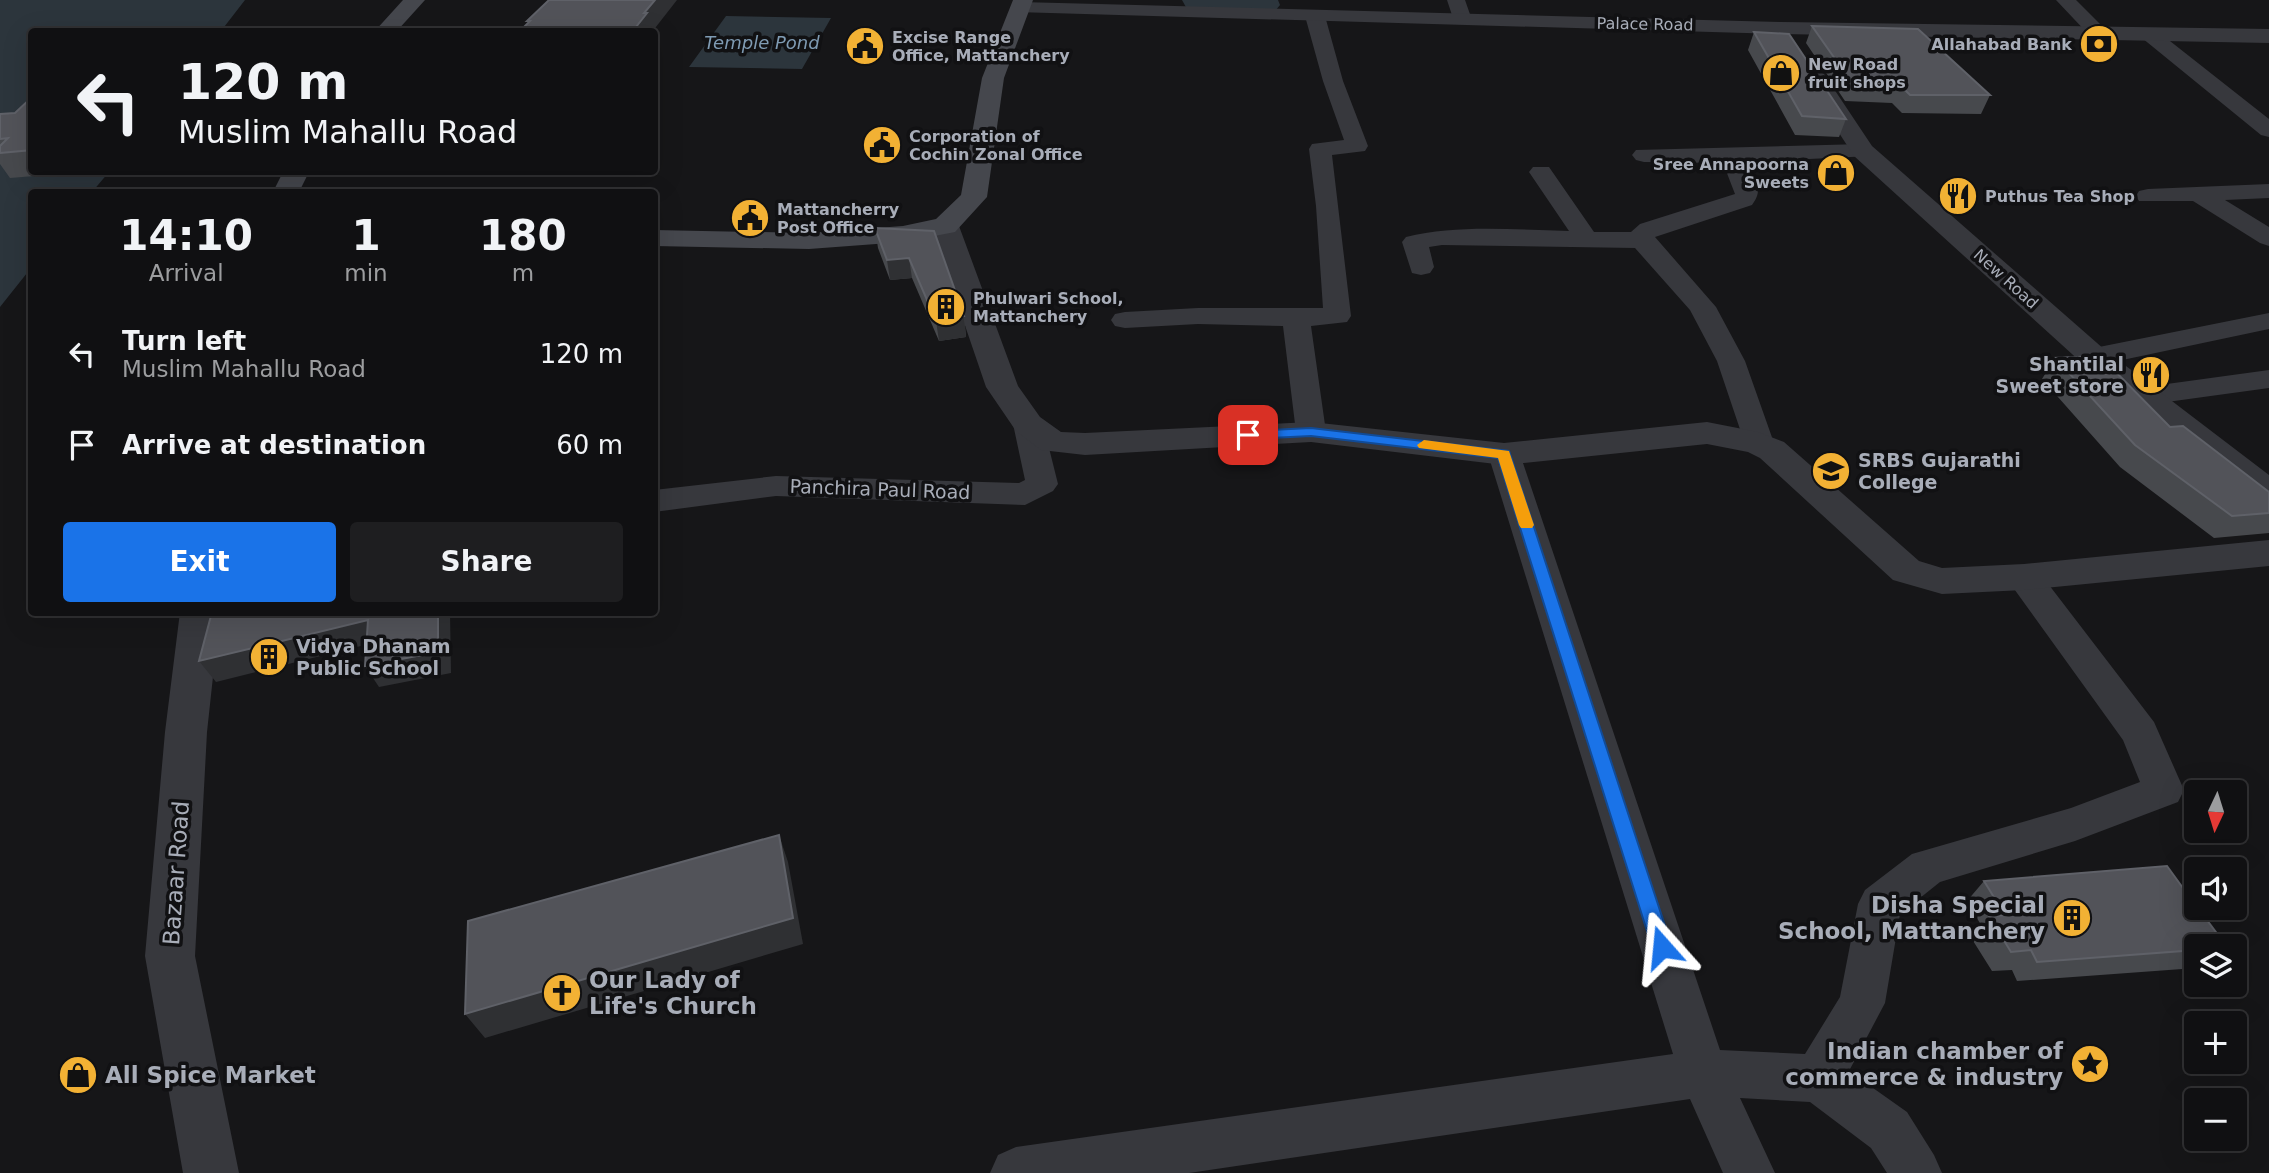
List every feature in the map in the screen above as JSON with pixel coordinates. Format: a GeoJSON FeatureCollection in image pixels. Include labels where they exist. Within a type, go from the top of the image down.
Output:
{"type":"FeatureCollection","features":[{"type":"Feature","properties":{"kind":"main road"},"geometry":{"type":"LineString","coordinates":[[388,28],[415,0]]}},
{"type":"Feature","properties":{"kind":"main road"},"geometry":{"type":"LineString","coordinates":[[658,238],[809,241],[903,234],[945,226],[974,197],[993,78],[1021,4]]}},
{"type":"Feature","properties":{"kind":"street"},"geometry":{"type":"LineString","coordinates":[[2065,0],[2098,33]]}},
{"type":"Feature","properties":{"kind":"street","name":"Palace Road"},"geometry":{"type":"LineString","coordinates":[[1021,4],[1315,16],[1459,10],[2098,33],[2269,36]]}},
{"type":"Feature","properties":{"kind":"street"},"geometry":{"type":"LineString","coordinates":[[1125,320],[1198,316],[1337,316],[1328,206],[1320,149],[1357,146],[1333,81],[1315,16]]}},
{"type":"Feature","properties":{"kind":"street","name":"New Road"},"geometry":{"type":"LineString","coordinates":[[1765,21],[1863,151],[2094,357],[2269,493]]}},
{"type":"Feature","properties":{"kind":"street"},"geometry":{"type":"LineString","coordinates":[[2149,34],[2269,130]]}},
{"type":"Feature","properties":{"kind":"street"},"geometry":{"type":"LineString","coordinates":[[1644,155],[1731,156],[1863,151]]}},
{"type":"Feature","properties":{"kind":"street"},"geometry":{"type":"LineString","coordinates":[[1731,156],[1747,189],[1743,200],[1649,229],[1642,234],[1642,240],[1702,307],[1731,361],[1758,443]]}},
{"type":"Feature","properties":{"kind":"street"},"geometry":{"type":"LineString","coordinates":[[1541,172],[1586,238]]}},
{"type":"Feature","properties":{"kind":"street"},"geometry":{"type":"LineString","coordinates":[[2148,196],[2269,191]]}},
{"type":"Feature","properties":{"kind":"street"},"geometry":{"type":"LineString","coordinates":[[2198,194],[2269,238]]}},
{"type":"Feature","properties":{"kind":"street"},"geometry":{"type":"LineString","coordinates":[[945,226],[1002,387],[1028,424],[1053,442],[1085,444],[1311,432],[1504,454],[1707,433],[1758,443],[1772,450],[1906,571],[1942,581],[2024,577],[2269,552]]}},
{"type":"Feature","properties":{"kind":"street"},"geometry":{"type":"LineString","coordinates":[[1421,267],[1415,242],[1442,237],[1642,240]]}},
{"type":"Feature","properties":{"kind":"street"},"geometry":{"type":"LineString","coordinates":[[1296,318],[1311,432]]}},
{"type":"Feature","properties":{"kind":"street"},"geometry":{"type":"LineString","coordinates":[[2094,357],[2269,321]]}},
{"type":"Feature","properties":{"kind":"street"},"geometry":{"type":"LineString","coordinates":[[2145,396],[2269,379]]}},
{"type":"Feature","properties":{"kind":"street","name":"Panchira Paul Road"},"geometry":{"type":"LineString","coordinates":[[658,501],[776,486],[1026,494],[1042,484],[1028,424]]}},
{"type":"Feature","properties":{"kind":"street"},"geometry":{"type":"LineString","coordinates":[[1504,454],[1703,1073],[1749,1173]]}},
{"type":"Feature","properties":{"kind":"street"},"geometry":{"type":"LineString","coordinates":[[1818,1078],[1862,1003],[1880,904],[1927,867],[2075,824],[2164,790],[2140,733],[2024,577]]}},
{"type":"Feature","properties":{"kind":"street","name":"Bazaar Road"},"geometry":{"type":"LineString","coordinates":[[200,616],[186,732],[170,956],[211,1173]]}},
{"type":"Feature","properties":{"kind":"street"},"geometry":{"type":"LineString","coordinates":[[1016,1173],[1703,1073],[1818,1078],[1889,1130],[1916,1173]]}},
{"type":"Feature","properties":{"kind":"water"},"geometry":{"type":"Polygon","coordinates":[[[0,0],[245,0],[223,28],[28,28],[28,175],[106,175],[95,189],[28,189],[28,272],[0,307],[0,0]]]}},
{"type":"Feature","properties":{"kind":"water"},"geometry":{"type":"Polygon","coordinates":[[[1182,0],[1278,0],[1280,5],[1275,11],[1187,9],[1182,0]]]}},
{"type":"Feature","properties":{"kind":"water","name":"Temple Pond"},"geometry":{"type":"Polygon","coordinates":[[[726,16],[831,18],[802,69],[689,67],[726,16]]]}},
{"type":"Feature","properties":{"kind":"building"},"geometry":{"type":"Polygon","coordinates":[[[549,0],[655,0],[635,28],[523,28],[530,21],[527,21],[549,0]]]}},
{"type":"Feature","properties":{"kind":"building"},"geometry":{"type":"Polygon","coordinates":[[[1812,26],[1918,29],[1990,95],[1910,95],[1899,84],[1852,83],[1812,26]]]}},
{"type":"Feature","properties":{"kind":"building"},"geometry":{"type":"Polygon","coordinates":[[[1754,32],[1789,34],[1846,119],[1802,116],[1754,32]]]}},
{"type":"Feature","properties":{"kind":"building"},"geometry":{"type":"Polygon","coordinates":[[[28,101],[28,150],[0,153],[0,146],[8,138],[0,139],[0,114],[15,113],[28,101]]]}},
{"type":"Feature","properties":{"kind":"building"},"geometry":{"type":"Polygon","coordinates":[[[875,228],[934,231],[964,316],[936,321],[909,258],[887,260],[875,228]]]}},
{"type":"Feature","properties":{"kind":"building"},"geometry":{"type":"Polygon","coordinates":[[[2100,356],[2170,427],[2183,426],[2269,492],[2269,513],[2232,516],[2135,445],[2055,358],[2100,356]]]}},
{"type":"Feature","properties":{"kind":"building"},"geometry":{"type":"Polygon","coordinates":[[[211,616],[438,616],[438,652],[365,666],[368,620],[199,661],[211,616]]]}},
{"type":"Feature","properties":{"kind":"building","name":"Our Lady of Life's Church"},"geometry":{"type":"Polygon","coordinates":[[[779,835],[793,918],[465,1014],[468,921],[779,835]]]}},
{"type":"Feature","properties":{"kind":"building","name":"Disha Special School, Mattanchery"},"geometry":{"type":"Polygon","coordinates":[[[2167,866],[2184,889],[2184,920],[2207,920],[2217,934],[2184,934],[2184,951],[2037,962],[2031,950],[2011,952],[1989,916],[2005,915],[1984,881],[2167,866]]]}},
{"type":"Feature","properties":{"kind":"slow traffic"},"geometry":{"type":"LineString","coordinates":[[1424,445],[1504,454],[1526,525]]}},
{"type":"Feature","properties":{"kind":"place","name":"Allahabad Bank"},"geometry":{"type":"Point","coordinates":[2099,44]}},
{"type":"Feature","properties":{"kind":"place","name":"Excise Range Office, Mattanchery"},"geometry":{"type":"Point","coordinates":[865,46]}},
{"type":"Feature","properties":{"kind":"place","name":"New Road fruit shops"},"geometry":{"type":"Point","coordinates":[1781,73]}},
{"type":"Feature","properties":{"kind":"place","name":"Corporation of Cochin Zonal Office"},"geometry":{"type":"Point","coordinates":[882,145]}},
{"type":"Feature","properties":{"kind":"place","name":"Sree Annapoorna Sweets"},"geometry":{"type":"Point","coordinates":[1836,173]}},
{"type":"Feature","properties":{"kind":"place","name":"Puthus Tea Shop"},"geometry":{"type":"Point","coordinates":[1958,196]}},
{"type":"Feature","properties":{"kind":"place","name":"Mattancherry Post Office"},"geometry":{"type":"Point","coordinates":[750,218]}},
{"type":"Feature","properties":{"kind":"place","name":"Phulwari School, Mattanchery"},"geometry":{"type":"Point","coordinates":[946,307]}},
{"type":"Feature","properties":{"kind":"place","name":"Shantilal Sweet store"},"geometry":{"type":"Point","coordinates":[2151,375]}},
{"type":"Feature","properties":{"kind":"place","name":"SRBS Gujarathi College"},"geometry":{"type":"Point","coordinates":[1831,471]}},
{"type":"Feature","properties":{"kind":"place","name":"Vidya Dhanam Public School"},"geometry":{"type":"Point","coordinates":[269,657]}},
{"type":"Feature","properties":{"kind":"place","name":"Disha Special School, Mattanchery"},"geometry":{"type":"Point","coordinates":[2072,918]}},
{"type":"Feature","properties":{"kind":"place","name":"Our Lady of Life's Church"},"geometry":{"type":"Point","coordinates":[562,993]}},
{"type":"Feature","properties":{"kind":"place","name":"Indian chamber of commerce & industry"},"geometry":{"type":"Point","coordinates":[2090,1064]}},
{"type":"Feature","properties":{"kind":"place","name":"All Spice Market"},"geometry":{"type":"Point","coordinates":[78,1075]}},
{"type":"Feature","properties":{"kind":"route"},"geometry":{"type":"LineString","coordinates":[[1248,435],[1311,432],[1504,454],[1662,947]]}}]}
